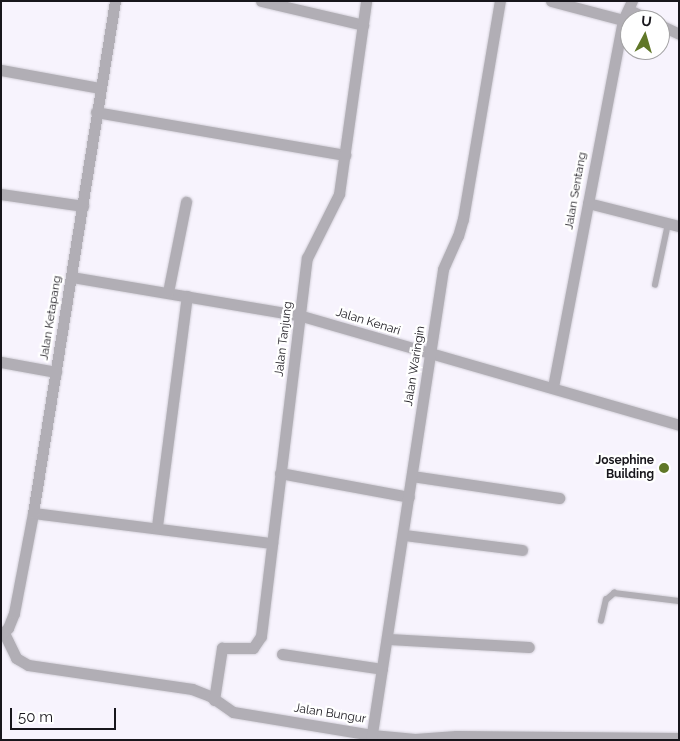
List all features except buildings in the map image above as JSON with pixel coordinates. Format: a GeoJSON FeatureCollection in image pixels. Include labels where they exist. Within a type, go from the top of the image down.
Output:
{"type":"FeatureCollection","features":[{"type":"Feature","properties":{"kind":"street","name":"Jalan Ketapang"},"geometry":{"type":"LineString","coordinates":[[2,634],[14,613],[33,513],[115,1]]}},
{"type":"Feature","properties":{"kind":"street"},"geometry":{"type":"LineString","coordinates":[[261,1],[363,26]]}},
{"type":"Feature","properties":{"kind":"street","name":"Jalan Tanjung"},"geometry":{"type":"LineString","coordinates":[[214,700],[220,653],[224,646],[253,648],[259,640],[302,316],[309,249],[339,194],[366,1]]}},
{"type":"Feature","properties":{"kind":"street","name":"Jalan Waringin"},"geometry":{"type":"LineString","coordinates":[[372,737],[443,269],[458,236],[463,219],[500,1]]}},
{"type":"Feature","properties":{"kind":"street"},"geometry":{"type":"LineString","coordinates":[[551,1],[620,10]]}},
{"type":"Feature","properties":{"kind":"street","name":"Jalan Sentang"},"geometry":{"type":"LineString","coordinates":[[553,387],[620,49]]}},
{"type":"Feature","properties":{"kind":"street"},"geometry":{"type":"LineString","coordinates":[[1,70],[100,88]]}},
{"type":"Feature","properties":{"kind":"street"},"geometry":{"type":"LineString","coordinates":[[96,112],[345,155]]}},
{"type":"Feature","properties":{"kind":"street"},"geometry":{"type":"LineString","coordinates":[[1,194],[83,206]]}},
{"type":"Feature","properties":{"kind":"street"},"geometry":{"type":"LineString","coordinates":[[168,292],[186,202]]}},
{"type":"Feature","properties":{"kind":"street"},"geometry":{"type":"LineString","coordinates":[[588,203],[674,225]]}},
{"type":"Feature","properties":{"kind":"street","name":"Jalan Kenari"},"geometry":{"type":"LineString","coordinates":[[72,277],[302,316],[430,355],[553,387],[679,426]]}},
{"type":"Feature","properties":{"kind":"street"},"geometry":{"type":"LineString","coordinates":[[157,526],[187,296]]}},
{"type":"Feature","properties":{"kind":"street"},"geometry":{"type":"LineString","coordinates":[[1,362],[56,372]]}},
{"type":"Feature","properties":{"kind":"street"},"geometry":{"type":"LineString","coordinates":[[280,473],[409,497]]}},
{"type":"Feature","properties":{"kind":"street"},"geometry":{"type":"LineString","coordinates":[[412,476],[559,498]]}},
{"type":"Feature","properties":{"kind":"street"},"geometry":{"type":"LineString","coordinates":[[33,513],[157,526],[272,543]]}},
{"type":"Feature","properties":{"kind":"street"},"geometry":{"type":"LineString","coordinates":[[404,535],[522,550]]}},
{"type":"Feature","properties":{"kind":"street","name":"Jalan Bungur"},"geometry":{"type":"LineString","coordinates":[[2,634],[16,658],[28,664],[192,689],[234,712],[372,737],[415,739],[456,736],[679,738]]}},
{"type":"Feature","properties":{"kind":"street"},"geometry":{"type":"LineString","coordinates":[[388,639],[529,647]]}},
{"type":"Feature","properties":{"kind":"street"},"geometry":{"type":"LineString","coordinates":[[282,654],[382,669]]}},
{"type":"Feature","properties":{"kind":"lane"},"geometry":{"type":"LineString","coordinates":[[655,285],[674,225]]}},
{"type":"Feature","properties":{"kind":"lane"},"geometry":{"type":"LineString","coordinates":[[601,621],[606,600],[614,593],[679,601]]}},
{"type":"Feature","properties":{"kind":"place","name":"Josephine Building"},"geometry":{"type":"Point","coordinates":[664,468]}}]}
